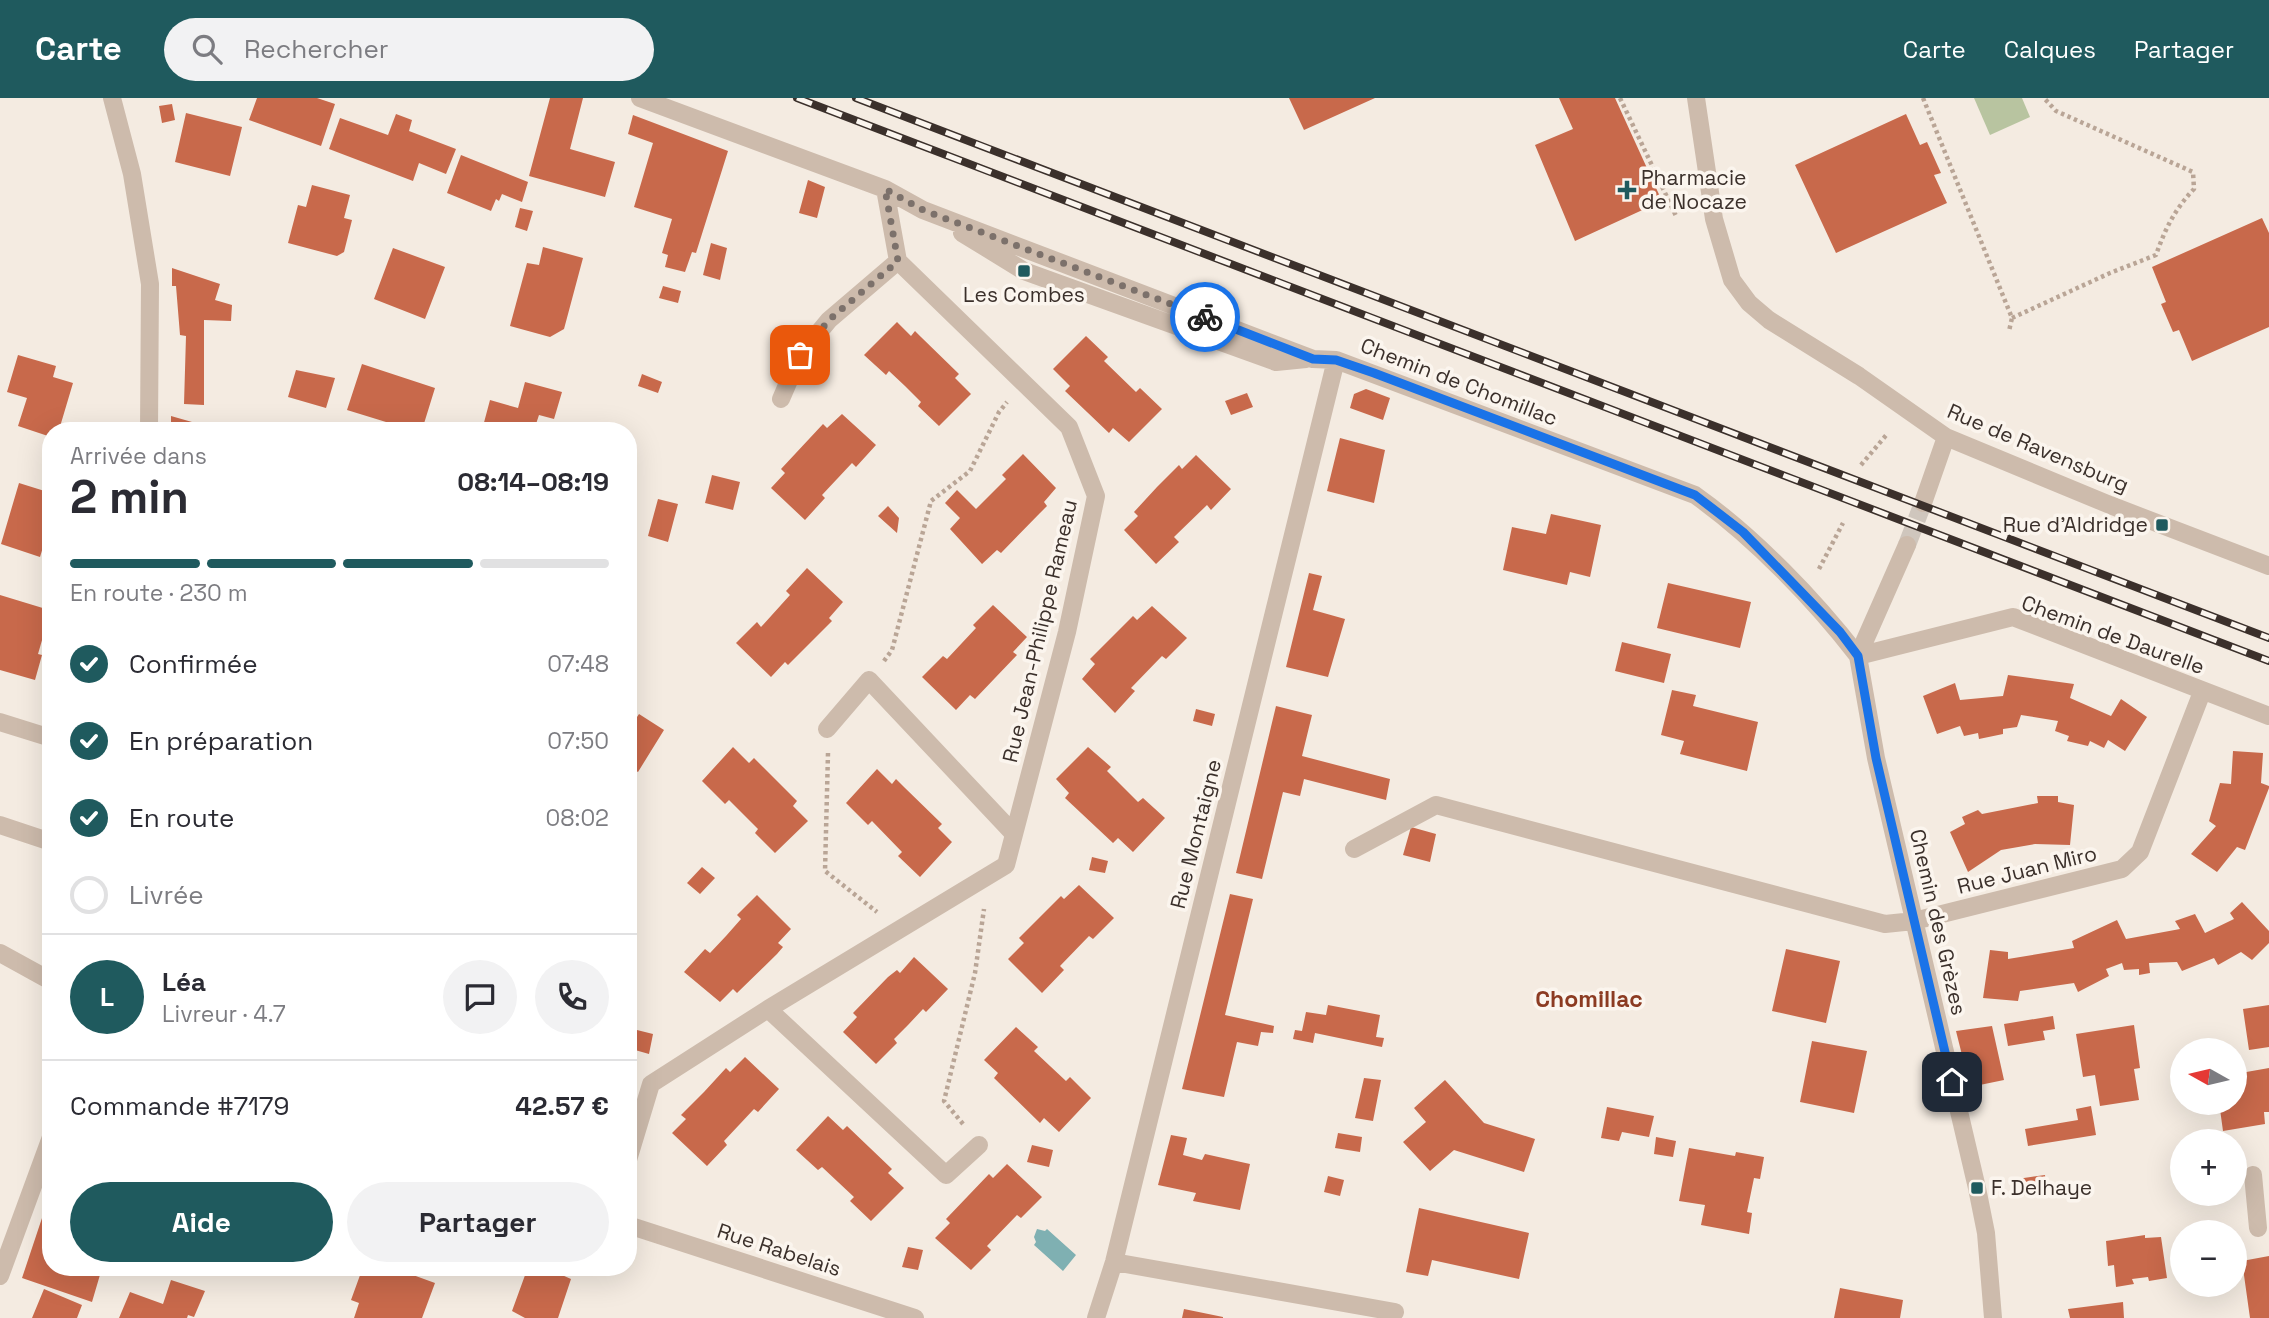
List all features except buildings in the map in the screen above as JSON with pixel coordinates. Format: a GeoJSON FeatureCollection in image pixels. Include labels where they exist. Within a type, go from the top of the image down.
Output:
{"type":"FeatureCollection","features":[{"type":"Feature","properties":{"kind":"street"},"geometry":{"type":"LineString","coordinates":[[112,98],[132,174],[150,284],[149,422]]}},
{"type":"Feature","properties":{"kind":"street","name":"Chemin de Chomillac"},"geometry":{"type":"LineString","coordinates":[[640,98],[885,189],[923,210],[1313,359],[1336,360],[1695,495],[1743,532],[1840,632],[1858,656]]}},
{"type":"Feature","properties":{"kind":"street","name":"Rue de Ravensburg"},"geometry":{"type":"LineString","coordinates":[[1696,98],[1714,219],[1731,280],[1749,303],[1769,320],[1859,376],[1946,437],[2110,505],[2269,565]]}},
{"type":"Feature","properties":{"kind":"street"},"geometry":{"type":"LineString","coordinates":[[781,398],[800,355],[829,320],[898,261],[885,189]]}},
{"type":"Feature","properties":{"kind":"street","name":"Rue Jean-Philippe Rameau"},"geometry":{"type":"LineString","coordinates":[[637,1130],[651,1084],[768,1009],[1006,865],[1067,632],[1096,496],[1069,427],[898,261]]}},
{"type":"Feature","properties":{"kind":"street","name":"Rue Montaigne"},"geometry":{"type":"LineString","coordinates":[[1096,1318],[1114,1262],[1336,360]]}},
{"type":"Feature","properties":{"kind":"street"},"geometry":{"type":"LineString","coordinates":[[1923,503],[1946,437]]}},
{"type":"Feature","properties":{"kind":"street"},"geometry":{"type":"LineString","coordinates":[[1858,656],[1907,545]]}},
{"type":"Feature","properties":{"kind":"street","name":"Chemin de Daurelle"},"geometry":{"type":"LineString","coordinates":[[1858,656],[2013,617],[2269,716]]}},
{"type":"Feature","properties":{"kind":"street","name":"Chemin des Grèzes"},"geometry":{"type":"LineString","coordinates":[[1858,656],[1876,758],[1977,1188],[1986,1233],[1993,1318]]}},
{"type":"Feature","properties":{"kind":"street"},"geometry":{"type":"LineString","coordinates":[[827,729],[869,680],[1014,834]]}},
{"type":"Feature","properties":{"kind":"street","name":"Rue Juan Miro"},"geometry":{"type":"LineString","coordinates":[[1354,849],[1436,805],[1885,924],[1914,922],[2122,869],[2140,852],[2202,692]]}},
{"type":"Feature","properties":{"kind":"street"},"geometry":{"type":"LineString","coordinates":[[0,722],[42,735]]}},
{"type":"Feature","properties":{"kind":"street"},"geometry":{"type":"LineString","coordinates":[[0,825],[42,839]]}},
{"type":"Feature","properties":{"kind":"street"},"geometry":{"type":"LineString","coordinates":[[0,953],[42,976]]}},
{"type":"Feature","properties":{"kind":"street"},"geometry":{"type":"LineString","coordinates":[[768,1009],[946,1175],[979,1145]]}},
{"type":"Feature","properties":{"kind":"street"},"geometry":{"type":"LineString","coordinates":[[0,1276],[42,1162]]}},
{"type":"Feature","properties":{"kind":"street"},"geometry":{"type":"LineString","coordinates":[[2253,1175],[2258,1228]]}},
{"type":"Feature","properties":{"kind":"street","name":"Rue Rabelais"},"geometry":{"type":"LineString","coordinates":[[637,1228],[915,1318]]}},
{"type":"Feature","properties":{"kind":"street"},"geometry":{"type":"LineString","coordinates":[[1114,1262],[1395,1312]]}},
{"type":"Feature","properties":{"kind":"path"},"geometry":{"type":"LineString","coordinates":[[1620,98],[1676,216]]}},
{"type":"Feature","properties":{"kind":"path"},"geometry":{"type":"LineString","coordinates":[[1923,98],[2012,317],[2009,331]]}},
{"type":"Feature","properties":{"kind":"path"},"geometry":{"type":"LineString","coordinates":[[2012,317],[2156,255],[2166,227],[2179,204],[2194,189],[2193,173],[2056,111],[2044,98]]}},
{"type":"Feature","properties":{"kind":"path"},"geometry":{"type":"LineString","coordinates":[[869,680],[892,650],[931,500],[970,471],[999,412],[1024,383]]}},
{"type":"Feature","properties":{"kind":"path"},"geometry":{"type":"LineString","coordinates":[[1861,465],[1888,433]]}},
{"type":"Feature","properties":{"kind":"path"},"geometry":{"type":"LineString","coordinates":[[1805,596],[1843,523]]}},
{"type":"Feature","properties":{"kind":"path"},"geometry":{"type":"LineString","coordinates":[[827,729],[829,774],[825,870],[899,930]]}},
{"type":"Feature","properties":{"kind":"path"},"geometry":{"type":"LineString","coordinates":[[979,1145],[944,1101],[975,973],[987,877]]}},
{"type":"Feature","properties":{"kind":"green space"},"geometry":{"type":"Polygon","coordinates":[[[1974,98],[2022,98],[2030,117],[1990,135],[1974,98]]]}},
{"type":"Feature","properties":{"kind":"water"},"geometry":{"type":"Polygon","coordinates":[[[1037,1229],[1047,1229],[1076,1255],[1063,1271],[1034,1245],[1037,1229]]]}},
{"type":"Feature","properties":{"kind":"tunnel"},"geometry":{"type":"LineString","coordinates":[[1907,545],[1923,503]]}},
{"type":"Feature","properties":{"kind":"railway"},"geometry":{"type":"LineString","coordinates":[[797,98],[2269,661]]}},
{"type":"Feature","properties":{"kind":"railway"},"geometry":{"type":"LineString","coordinates":[[856,98],[2269,638]]}},
{"type":"Feature","properties":{"kind":"way so far"},"geometry":{"type":"LineString","coordinates":[[800,355],[829,320],[898,261],[885,189],[923,210],[1205,317]]}},
{"type":"Feature","properties":{"kind":"place","name":"Pharmacie de Nocaze"},"geometry":{"type":"Point","coordinates":[1627,190]}},
{"type":"Feature","properties":{"kind":"place","name":"Les Combes"},"geometry":{"type":"Point","coordinates":[1024,271]}},
{"type":"Feature","properties":{"kind":"place","name":"Rue d'Aldridge"},"geometry":{"type":"Point","coordinates":[2162,525]}},
{"type":"Feature","properties":{"kind":"place","name":"F. Delhaye"},"geometry":{"type":"Point","coordinates":[1977,1188]}},
{"type":"Feature","properties":{"kind":"district","name":"Chomillac"},"geometry":{"type":"Point","coordinates":[1589,999]}},
{"type":"Feature","properties":{"kind":"route"},"geometry":{"type":"LineString","coordinates":[[1205,317],[1313,359],[1336,360],[1374,373],[1695,495],[1743,532],[1840,632],[1858,656],[1876,758],[1952,1082]]}}]}
